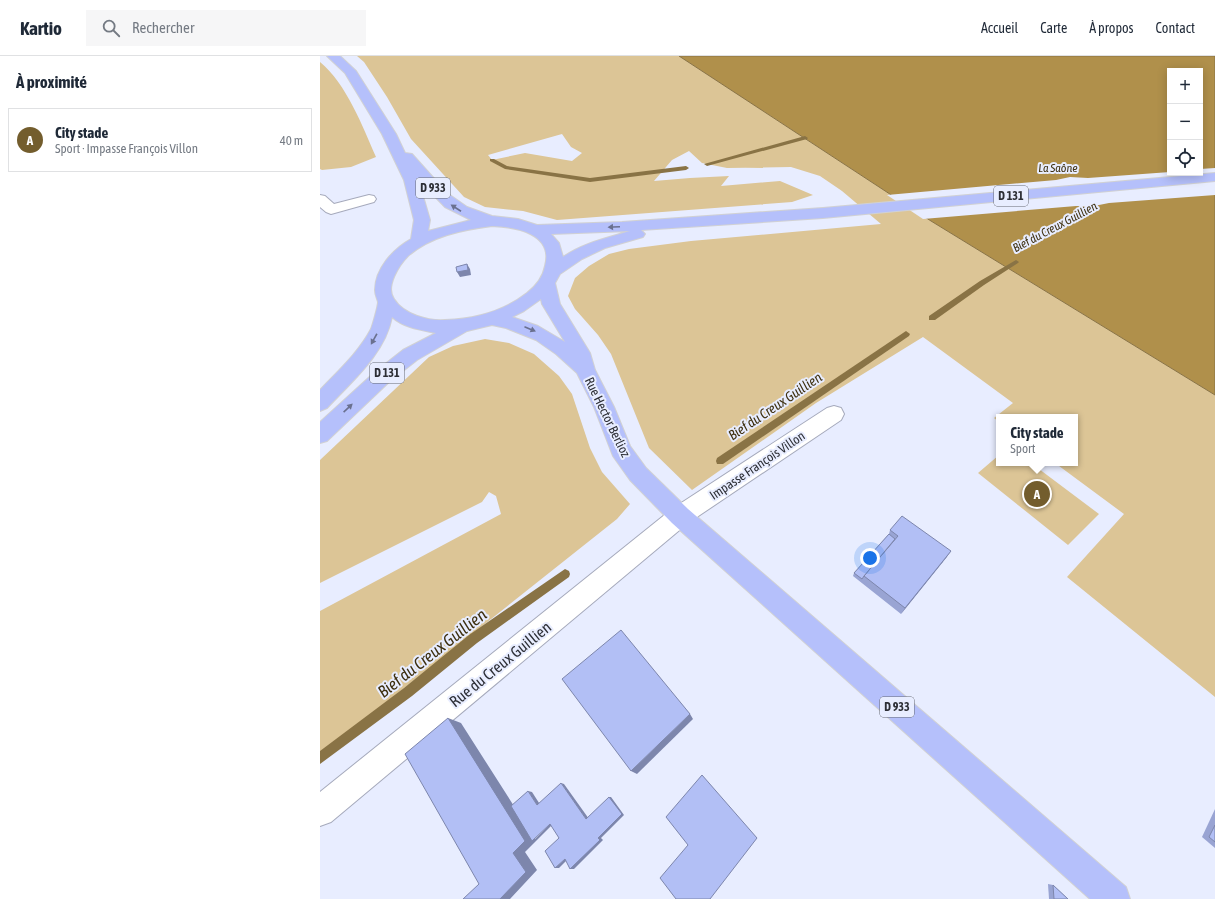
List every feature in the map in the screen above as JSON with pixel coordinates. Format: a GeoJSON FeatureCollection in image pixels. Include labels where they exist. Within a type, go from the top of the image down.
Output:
{"type":"FeatureCollection","features":[{"type":"Feature","properties":{"kind":"main road","name":"D 933"},"geometry":{"type":"LineString","coordinates":[[333,56],[350,71],[389,134],[411,180],[422,220],[418,242]]}},
{"type":"Feature","properties":{"kind":"main road","name":"D 933"},"geometry":{"type":"LineString","coordinates":[[389,134],[439,196],[470,216],[492,221]]}},
{"type":"Feature","properties":{"kind":"main road","name":"D 131"},"geometry":{"type":"LineString","coordinates":[[535,230],[561,230],[823,213],[1215,177]]}},
{"type":"Feature","properties":{"kind":"main road"},"geometry":{"type":"LineString","coordinates":[[492,221],[522,225],[535,230],[546,237],[553,247],[556,258],[550,276],[534,297],[515,309],[493,319],[465,326],[439,327],[415,323],[397,315],[386,303],[382,288],[387,271],[400,255],[418,242],[441,231],[466,224],[492,221]]}},
{"type":"Feature","properties":{"kind":"main road","name":"D 131"},"geometry":{"type":"LineString","coordinates":[[550,276],[576,256],[599,245],[650,231],[695,222]]}},
{"type":"Feature","properties":{"kind":"main road","name":"D 933"},"geometry":{"type":"LineString","coordinates":[[550,276],[551,304],[580,353],[585,370]]}},
{"type":"Feature","properties":{"kind":"main road","name":"D 131"},"geometry":{"type":"LineString","coordinates":[[320,403],[369,349],[381,327],[386,303]]}},
{"type":"Feature","properties":{"kind":"main road","name":"D 933"},"geometry":{"type":"LineString","coordinates":[[493,319],[515,323],[540,334],[569,354],[585,370]]}},
{"type":"Feature","properties":{"kind":"main road","name":"D 131"},"geometry":{"type":"LineString","coordinates":[[320,435],[382,377],[410,355],[465,326]]}},
{"type":"Feature","properties":{"kind":"main road","name":"Rue Hector Berlioz"},"geometry":{"type":"LineString","coordinates":[[585,370],[604,407],[621,450],[638,474],[680,516]]}},
{"type":"Feature","properties":{"kind":"main road","name":"D 933"},"geometry":{"type":"LineString","coordinates":[[680,516],[1114,899]]}},
{"type":"Feature","properties":{"kind":"street"},"geometry":{"type":"LineString","coordinates":[[320,199],[332,209],[369,199]]}},
{"type":"Feature","properties":{"kind":"street","name":"Impasse François Villon"},"geometry":{"type":"LineString","coordinates":[[680,516],[834,414]]}},
{"type":"Feature","properties":{"kind":"street","name":"Rue du Creux Guillien"},"geometry":{"type":"LineString","coordinates":[[320,812],[680,516]]}},
{"type":"Feature","properties":{"kind":"shaded area"},"geometry":{"type":"Polygon","coordinates":[[[357,56],[679,56],[931,221],[1215,395],[1215,697],[1067,577],[1124,514],[1059,466],[1078,466],[1078,414],[999,414],[1013,403],[923,337],[816,403],[692,490],[649,448],[611,354],[598,335],[575,309],[568,296],[575,278],[589,266],[609,254],[629,249],[691,241],[881,224],[842,191],[820,176],[791,167],[727,168],[702,163],[689,151],[672,160],[654,181],[729,176],[721,186],[780,181],[813,195],[792,202],[557,220],[523,211],[485,207],[464,197],[411,139],[387,97],[364,62],[357,56]],[[562,134],[488,155],[492,160],[525,153],[572,161],[582,153],[571,147],[562,134]]]}},
{"type":"Feature","properties":{"kind":"shaded area"},"geometry":{"type":"Polygon","coordinates":[[[320,62],[338,81],[346,93],[376,157],[351,167],[320,169],[320,62]]]}},
{"type":"Feature","properties":{"kind":"shaded area"},"geometry":{"type":"Polygon","coordinates":[[[485,339],[509,343],[534,354],[559,376],[572,394],[590,448],[602,472],[630,504],[617,519],[320,755],[320,611],[501,514],[496,496],[489,492],[482,502],[320,583],[320,460],[429,357],[453,346],[485,339]]]}},
{"type":"Feature","properties":{"kind":"shaded area"},"geometry":{"type":"Polygon","coordinates":[[[996,458],[996,466],[1035,466],[1099,514],[1068,545],[978,473],[996,458]]]}},
{"type":"Feature","properties":{"kind":"water","name":"La Saône"},"geometry":{"type":"Polygon","coordinates":[[[679,56],[1215,56],[1215,395],[931,221],[679,56]]]}},
{"type":"Feature","properties":{"kind":"pier"},"geometry":{"type":"Polygon","coordinates":[[[1215,168],[1215,195],[923,219],[887,195],[1056,180],[1070,177],[1088,178],[1167,172],[1167,176],[1203,176],[1203,169],[1215,168]]]}},
{"type":"Feature","properties":{"kind":"building"},"geometry":{"type":"Polygon","coordinates":[[[467,264],[468,270],[457,272],[456,267],[467,264]]]}},
{"type":"Feature","properties":{"kind":"building"},"geometry":{"type":"Polygon","coordinates":[[[902,516],[951,551],[905,608],[864,576],[898,536],[890,530],[902,516]]]}},
{"type":"Feature","properties":{"kind":"building"},"geometry":{"type":"Polygon","coordinates":[[[889,534],[895,539],[862,579],[854,573],[889,534]]]}},
{"type":"Feature","properties":{"kind":"building"},"geometry":{"type":"Polygon","coordinates":[[[621,630],[690,714],[631,771],[562,679],[621,630]]]}},
{"type":"Feature","properties":{"kind":"building"},"geometry":{"type":"Polygon","coordinates":[[[448,718],[525,841],[513,853],[526,872],[500,899],[463,899],[479,884],[405,754],[448,718]]]}},
{"type":"Feature","properties":{"kind":"building"},"geometry":{"type":"Polygon","coordinates":[[[702,775],[757,838],[710,899],[676,899],[660,878],[688,845],[666,817],[702,775]]]}},
{"type":"Feature","properties":{"kind":"building"},"geometry":{"type":"Polygon","coordinates":[[[561,783],[586,819],[609,797],[622,814],[598,838],[600,840],[570,869],[565,859],[555,868],[545,851],[559,838],[550,824],[532,841],[511,806],[528,791],[537,805],[561,783]]]}},
{"type":"Feature","properties":{"kind":"building"},"geometry":{"type":"Polygon","coordinates":[[[1215,825],[1215,842],[1209,837],[1215,825]]]}},
{"type":"Feature","properties":{"kind":"building"},"geometry":{"type":"Polygon","coordinates":[[[1053,885],[1068,899],[1054,899],[1053,885]]]}},
{"type":"Feature","properties":{"kind":"waterway"},"geometry":{"type":"LineString","coordinates":[[707,164],[805,138]]}},
{"type":"Feature","properties":{"kind":"waterway"},"geometry":{"type":"LineString","coordinates":[[492,160],[505,167],[590,180],[686,168]]}},
{"type":"Feature","properties":{"kind":"waterway","name":"Bief du Creux Guillien"},"geometry":{"type":"LineString","coordinates":[[932,318],[982,283],[1016,262]]}},
{"type":"Feature","properties":{"kind":"waterway","name":"Bief du Creux Guillien"},"geometry":{"type":"LineString","coordinates":[[720,461],[906,334]]}},
{"type":"Feature","properties":{"kind":"waterway","name":"Bief du Creux Guillien"},"geometry":{"type":"LineString","coordinates":[[320,758],[408,692],[473,639],[565,574]]}},
{"type":"Feature","properties":{"kind":"place","name":"City stade"},"geometry":{"type":"Point","coordinates":[1037,494]}}]}
